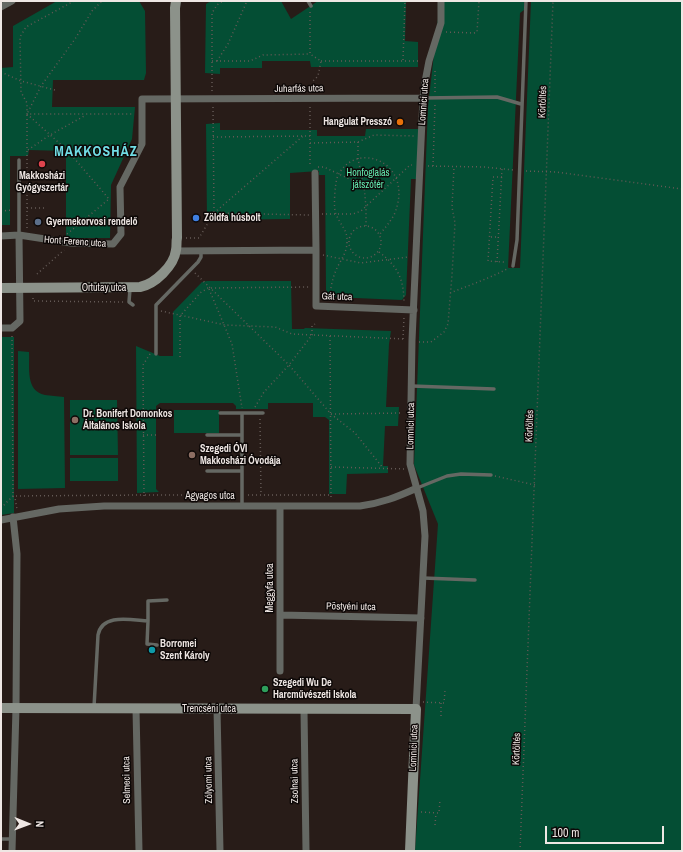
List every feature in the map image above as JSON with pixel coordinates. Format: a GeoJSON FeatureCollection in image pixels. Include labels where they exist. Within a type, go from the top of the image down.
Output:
{"type":"FeatureCollection","features":[{"type":"Feature","properties":{"kind":"street"},"geometry":{"type":"LineString","coordinates":[[1,7],[12,1]]}},
{"type":"Feature","properties":{"kind":"street"},"geometry":{"type":"LineString","coordinates":[[176,1],[176,238]]}},
{"type":"Feature","properties":{"kind":"street","name":"Lomnici utca"},"geometry":{"type":"LineString","coordinates":[[410,851],[425,524],[423,511],[411,469],[412,340],[423,98],[429,61],[441,23],[441,1]]}},
{"type":"Feature","properties":{"kind":"street","name":"Juharfás utca"},"geometry":{"type":"LineString","coordinates":[[176,100],[423,98]]}},
{"type":"Feature","properties":{"kind":"street","name":"Hont Ferenc utca"},"geometry":{"type":"LineString","coordinates":[[1,236],[23,236],[71,243],[113,244],[121,234],[120,187],[142,144],[142,99],[176,100]]}},
{"type":"Feature","properties":{"kind":"street","name":"Gát utca"},"geometry":{"type":"LineString","coordinates":[[316,170],[316,306],[414,310]]}},
{"type":"Feature","properties":{"kind":"street"},"geometry":{"type":"LineString","coordinates":[[1,328],[12,328],[20,321],[23,236]]}},
{"type":"Feature","properties":{"kind":"street","name":"Ortutay utca"},"geometry":{"type":"LineString","coordinates":[[1,288],[130,288],[148,285],[166,271],[174,258],[176,251],[176,238]]}},
{"type":"Feature","properties":{"kind":"street"},"geometry":{"type":"LineString","coordinates":[[176,251],[316,252]]}},
{"type":"Feature","properties":{"kind":"street","name":"Agyagos utca"},"geometry":{"type":"LineString","coordinates":[[1,520],[73,508],[144,506],[360,506],[390,500],[417,488]]}},
{"type":"Feature","properties":{"kind":"street","name":"Meggyfa utca"},"geometry":{"type":"LineString","coordinates":[[280,506],[280,671]]}},
{"type":"Feature","properties":{"kind":"street"},"geometry":{"type":"LineString","coordinates":[[12,851],[16,708],[17,554],[15,517]]}},
{"type":"Feature","properties":{"kind":"street","name":"Pöstyéni utca"},"geometry":{"type":"LineString","coordinates":[[280,615],[421,618]]}},
{"type":"Feature","properties":{"kind":"street","name":"Trencséni utca"},"geometry":{"type":"LineString","coordinates":[[1,708],[304,710],[416,706]]}},
{"type":"Feature","properties":{"kind":"street","name":"Selmeci utca"},"geometry":{"type":"LineString","coordinates":[[136,709],[138,851]]}},
{"type":"Feature","properties":{"kind":"street","name":"Zólyomi utca"},"geometry":{"type":"LineString","coordinates":[[217,709],[220,851]]}},
{"type":"Feature","properties":{"kind":"street","name":"Zsolnai utca"},"geometry":{"type":"LineString","coordinates":[[304,710],[306,851]]}},
{"type":"Feature","properties":{"kind":"lane"},"geometry":{"type":"LineString","coordinates":[[308,1],[310,6]]}},
{"type":"Feature","properties":{"kind":"lane"},"geometry":{"type":"LineString","coordinates":[[513,266],[517,240],[526,1]]}},
{"type":"Feature","properties":{"kind":"lane"},"geometry":{"type":"LineString","coordinates":[[423,98],[497,98],[521,104]]}},
{"type":"Feature","properties":{"kind":"lane"},"geometry":{"type":"LineString","coordinates":[[19,160],[19,210],[23,236]]}},
{"type":"Feature","properties":{"kind":"lane"},"geometry":{"type":"LineString","coordinates":[[156,354],[156,305],[198,262],[201,257],[201,251]]}},
{"type":"Feature","properties":{"kind":"lane"},"geometry":{"type":"LineString","coordinates":[[130,288],[129,302],[133,305]]}},
{"type":"Feature","properties":{"kind":"lane"},"geometry":{"type":"LineString","coordinates":[[411,386],[494,389]]}},
{"type":"Feature","properties":{"kind":"lane"},"geometry":{"type":"LineString","coordinates":[[220,413],[261,413]]}},
{"type":"Feature","properties":{"kind":"lane"},"geometry":{"type":"LineString","coordinates":[[242,413],[242,506]]}},
{"type":"Feature","properties":{"kind":"lane"},"geometry":{"type":"LineString","coordinates":[[207,435],[242,435]]}},
{"type":"Feature","properties":{"kind":"lane"},"geometry":{"type":"LineString","coordinates":[[207,472],[242,471]]}},
{"type":"Feature","properties":{"kind":"lane"},"geometry":{"type":"LineString","coordinates":[[417,488],[447,476],[461,474],[491,475]]}},
{"type":"Feature","properties":{"kind":"lane"},"geometry":{"type":"LineString","coordinates":[[423,578],[475,580]]}},
{"type":"Feature","properties":{"kind":"lane"},"geometry":{"type":"LineString","coordinates":[[157,645],[147,644],[148,601],[167,600]]}},
{"type":"Feature","properties":{"kind":"lane"},"geometry":{"type":"LineString","coordinates":[[94,708],[99,628],[110,620],[148,621]]}},
{"type":"Feature","properties":{"kind":"lane"},"geometry":{"type":"LineString","coordinates":[[1,839],[12,839]]}},
{"type":"Feature","properties":{"kind":"path"},"geometry":{"type":"LineString","coordinates":[[23,236],[27,208],[27,114],[26,103],[21,92],[20,37],[26,28],[74,1]]}},
{"type":"Feature","properties":{"kind":"path"},"geometry":{"type":"LineString","coordinates":[[27,114],[41,86],[75,39],[92,11],[102,1]]}},
{"type":"Feature","properties":{"kind":"path"},"geometry":{"type":"LineString","coordinates":[[217,61],[228,44],[247,1]]}},
{"type":"Feature","properties":{"kind":"path"},"geometry":{"type":"LineString","coordinates":[[403,60],[405,1]]}},
{"type":"Feature","properties":{"kind":"path"},"geometry":{"type":"LineString","coordinates":[[444,32],[477,32],[479,1]]}},
{"type":"Feature","properties":{"kind":"path","name":"Körtöltés"},"geometry":{"type":"LineString","coordinates":[[520,851],[553,1]]}},
{"type":"Feature","properties":{"kind":"path"},"geometry":{"type":"LineString","coordinates":[[310,6],[310,54]]}},
{"type":"Feature","properties":{"kind":"path"},"geometry":{"type":"LineString","coordinates":[[212,61],[250,61],[263,55],[310,54],[321,61],[429,61]]}},
{"type":"Feature","properties":{"kind":"path"},"geometry":{"type":"LineString","coordinates":[[312,81],[318,76],[321,61]]}},
{"type":"Feature","properties":{"kind":"path"},"geometry":{"type":"LineString","coordinates":[[433,166],[436,66]]}},
{"type":"Feature","properties":{"kind":"path"},"geometry":{"type":"LineString","coordinates":[[1,72],[21,81],[55,90]]}},
{"type":"Feature","properties":{"kind":"path"},"geometry":{"type":"LineString","coordinates":[[310,99],[311,172],[324,167],[364,186]]}},
{"type":"Feature","properties":{"kind":"path"},"geometry":{"type":"LineString","coordinates":[[27,114],[142,114]]}},
{"type":"Feature","properties":{"kind":"path"},"geometry":{"type":"LineString","coordinates":[[27,114],[68,151],[108,199],[58,242]]}},
{"type":"Feature","properties":{"kind":"path"},"geometry":{"type":"LineString","coordinates":[[27,150],[50,135],[88,114]]}},
{"type":"Feature","properties":{"kind":"path"},"geometry":{"type":"LineString","coordinates":[[310,143],[358,142],[374,135],[422,136]]}},
{"type":"Feature","properties":{"kind":"path"},"geometry":{"type":"LineString","coordinates":[[176,238],[199,238],[214,213],[303,136]]}},
{"type":"Feature","properties":{"kind":"path"},"geometry":{"type":"LineString","coordinates":[[213,137],[310,136]]}},
{"type":"Feature","properties":{"kind":"path"},"geometry":{"type":"LineString","coordinates":[[358,142],[358,159],[364,186],[366,226]]}},
{"type":"Feature","properties":{"kind":"path"},"geometry":{"type":"LineString","coordinates":[[330,307],[332,282],[336,269],[342,259],[348,242],[354,230],[366,226],[376,230],[380,234],[382,243],[379,251],[369,258],[363,258],[353,253],[348,242],[346,231],[336,214],[335,188],[339,174],[344,168],[358,159],[369,158],[379,161],[390,168],[396,178],[399,189],[397,205],[390,222],[380,234]]}},
{"type":"Feature","properties":{"kind":"path"},"geometry":{"type":"LineString","coordinates":[[214,213],[294,215],[353,214],[366,207],[410,165],[484,167],[547,171],[682,189]]}},
{"type":"Feature","properties":{"kind":"path"},"geometry":{"type":"LineString","coordinates":[[155,311],[167,312],[225,326],[276,326],[292,334],[403,339],[418,342],[431,342],[444,332],[448,324],[455,224],[452,207],[454,167]]}},
{"type":"Feature","properties":{"kind":"path"},"geometry":{"type":"LineString","coordinates":[[497,262],[502,169]]}},
{"type":"Feature","properties":{"kind":"path"},"geometry":{"type":"LineString","coordinates":[[19,175],[46,175]]}},
{"type":"Feature","properties":{"kind":"path"},"geometry":{"type":"LineString","coordinates":[[502,177],[493,177],[488,262],[504,262]]}},
{"type":"Feature","properties":{"kind":"path"},"geometry":{"type":"LineString","coordinates":[[27,208],[46,208]]}},
{"type":"Feature","properties":{"kind":"path"},"geometry":{"type":"LineString","coordinates":[[1,211],[19,210]]}},
{"type":"Feature","properties":{"kind":"path"},"geometry":{"type":"LineString","coordinates":[[490,236],[499,237]]}},
{"type":"Feature","properties":{"kind":"path"},"geometry":{"type":"LineString","coordinates":[[37,274],[71,243]]}},
{"type":"Feature","properties":{"kind":"path"},"geometry":{"type":"LineString","coordinates":[[379,251],[389,260],[400,276],[404,289],[403,339]]}},
{"type":"Feature","properties":{"kind":"path"},"geometry":{"type":"LineString","coordinates":[[316,252],[360,263],[416,257]]}},
{"type":"Feature","properties":{"kind":"path"},"geometry":{"type":"LineString","coordinates":[[450,293],[491,277],[513,266]]}},
{"type":"Feature","properties":{"kind":"path"},"geometry":{"type":"LineString","coordinates":[[191,269],[208,288],[250,326],[289,365],[331,414],[355,433],[383,468]]}},
{"type":"Feature","properties":{"kind":"path"},"geometry":{"type":"LineString","coordinates":[[180,357],[180,316],[200,293],[208,288],[316,287]]}},
{"type":"Feature","properties":{"kind":"path"},"geometry":{"type":"LineString","coordinates":[[208,288],[232,344],[242,413]]}},
{"type":"Feature","properties":{"kind":"path"},"geometry":{"type":"LineString","coordinates":[[33,298],[33,301],[129,302]]}},
{"type":"Feature","properties":{"kind":"path"},"geometry":{"type":"LineString","coordinates":[[249,413],[264,392],[289,365],[312,335],[312,326],[315,324]]}},
{"type":"Feature","properties":{"kind":"path"},"geometry":{"type":"LineString","coordinates":[[12,328],[13,496],[15,498],[15,517]]}},
{"type":"Feature","properties":{"kind":"path"},"geometry":{"type":"LineString","coordinates":[[330,336],[331,506]]}},
{"type":"Feature","properties":{"kind":"path"},"geometry":{"type":"LineString","coordinates":[[144,506],[143,365],[149,354],[156,354]]}},
{"type":"Feature","properties":{"kind":"path"},"geometry":{"type":"LineString","coordinates":[[261,413],[261,495]]}},
{"type":"Feature","properties":{"kind":"path"},"geometry":{"type":"LineString","coordinates":[[331,414],[411,413]]}},
{"type":"Feature","properties":{"kind":"path"},"geometry":{"type":"LineString","coordinates":[[143,435],[156,435]]}},
{"type":"Feature","properties":{"kind":"path"},"geometry":{"type":"LineString","coordinates":[[331,467],[411,469]]}},
{"type":"Feature","properties":{"kind":"path"},"geometry":{"type":"LineString","coordinates":[[491,475],[535,484]]}},
{"type":"Feature","properties":{"kind":"path"},"geometry":{"type":"LineString","coordinates":[[1,508],[13,496],[331,495]]}},
{"type":"Feature","properties":{"kind":"path"},"geometry":{"type":"LineString","coordinates":[[416,706],[444,703],[445,691]]}},
{"type":"Feature","properties":{"kind":"path"},"geometry":{"type":"LineString","coordinates":[[440,703],[440,717]]}},
{"type":"Feature","properties":{"kind":"path"},"geometry":{"type":"LineString","coordinates":[[435,825],[436,813],[439,813],[440,799]]}},
{"type":"Feature","properties":{"kind":"path"},"geometry":{"type":"LineString","coordinates":[[412,812],[436,813]]}},
{"type":"Feature","properties":{"kind":"green space"},"geometry":{"type":"Polygon","coordinates":[[[57,1],[139,1],[145,11],[146,73],[144,80],[53,80],[52,107],[135,107],[132,139],[111,185],[110,238],[66,238],[66,151],[29,150],[28,156],[10,156],[10,225],[1,225],[1,68],[13,67],[13,26],[57,1]]]}},
{"type":"Feature","properties":{"kind":"green space"},"geometry":{"type":"Polygon","coordinates":[[[211,1],[281,1],[291,19],[318,1],[406,1],[405,41],[418,42],[418,67],[311,67],[310,61],[262,61],[262,68],[220,68],[220,74],[205,73],[206,4],[211,1]]]}},
{"type":"Feature","properties":{"kind":"green space"},"geometry":{"type":"Polygon","coordinates":[[[440,1],[524,1],[524,10],[520,13],[508,268],[520,268],[531,1],[682,1],[682,851],[415,851],[438,524],[414,465],[428,107],[440,1]]]}},
{"type":"Feature","properties":{"kind":"green space","name":"Honfoglalás játszótér"},"geometry":{"type":"Polygon","coordinates":[[[220,123],[220,130],[317,130],[317,136],[365,136],[366,129],[419,129],[417,179],[411,179],[406,295],[402,300],[332,297],[326,290],[325,175],[319,175],[319,171],[290,173],[290,219],[207,221],[206,124],[220,123]]]}},
{"type":"Feature","properties":{"kind":"green space"},"geometry":{"type":"Polygon","coordinates":[[[291,281],[292,329],[305,328],[391,331],[386,407],[399,407],[398,426],[385,426],[383,466],[388,466],[388,473],[347,474],[346,494],[329,494],[329,420],[325,417],[313,417],[313,403],[268,403],[268,409],[236,409],[236,406],[233,403],[160,403],[156,406],[156,489],[159,492],[137,493],[136,346],[160,356],[173,356],[173,312],[202,282],[291,281]]]}},
{"type":"Feature","properties":{"kind":"green space"},"geometry":{"type":"Polygon","coordinates":[[[1,337],[14,337],[14,513],[1,515],[1,337]]]}},
{"type":"Feature","properties":{"kind":"green space"},"geometry":{"type":"Polygon","coordinates":[[[18,351],[29,352],[29,371],[31,384],[34,389],[45,395],[64,397],[65,488],[18,489],[18,351]]]}},
{"type":"Feature","properties":{"kind":"green space"},"geometry":{"type":"Polygon","coordinates":[[[70,400],[117,400],[118,455],[70,455],[70,400]]]}},
{"type":"Feature","properties":{"kind":"green space"},"geometry":{"type":"Polygon","coordinates":[[[174,410],[219,410],[219,433],[174,433],[174,410]]]}},
{"type":"Feature","properties":{"kind":"green space"},"geometry":{"type":"Polygon","coordinates":[[[70,458],[118,458],[118,481],[70,481],[70,458]]]}},
{"type":"Feature","properties":{"kind":"place","name":"Hangulat Presszó"},"geometry":{"type":"Point","coordinates":[400,122]}},
{"type":"Feature","properties":{"kind":"place","name":"Makkosházi Gyógyszertár"},"geometry":{"type":"Point","coordinates":[42,164]}},
{"type":"Feature","properties":{"kind":"place","name":"Zöldfa húsbolt"},"geometry":{"type":"Point","coordinates":[196,218]}},
{"type":"Feature","properties":{"kind":"place","name":"Gyermekorvosi rendelő"},"geometry":{"type":"Point","coordinates":[38,222]}},
{"type":"Feature","properties":{"kind":"place","name":"Dr. Bonifert Domonkos Általános Iskola"},"geometry":{"type":"Point","coordinates":[75,420]}},
{"type":"Feature","properties":{"kind":"place","name":"Szegedi ÓVI Makkosházi Óvodája"},"geometry":{"type":"Point","coordinates":[192,455]}},
{"type":"Feature","properties":{"kind":"place","name":"Borromei Szent Károly"},"geometry":{"type":"Point","coordinates":[152,650]}},
{"type":"Feature","properties":{"kind":"place","name":"Szegedi Wu De Harcművészeti Iskola"},"geometry":{"type":"Point","coordinates":[265,689]}},
{"type":"Feature","properties":{"kind":"district","name":"MAKKOSHÁZ"},"geometry":{"type":"Point","coordinates":[96,152]}}]}
